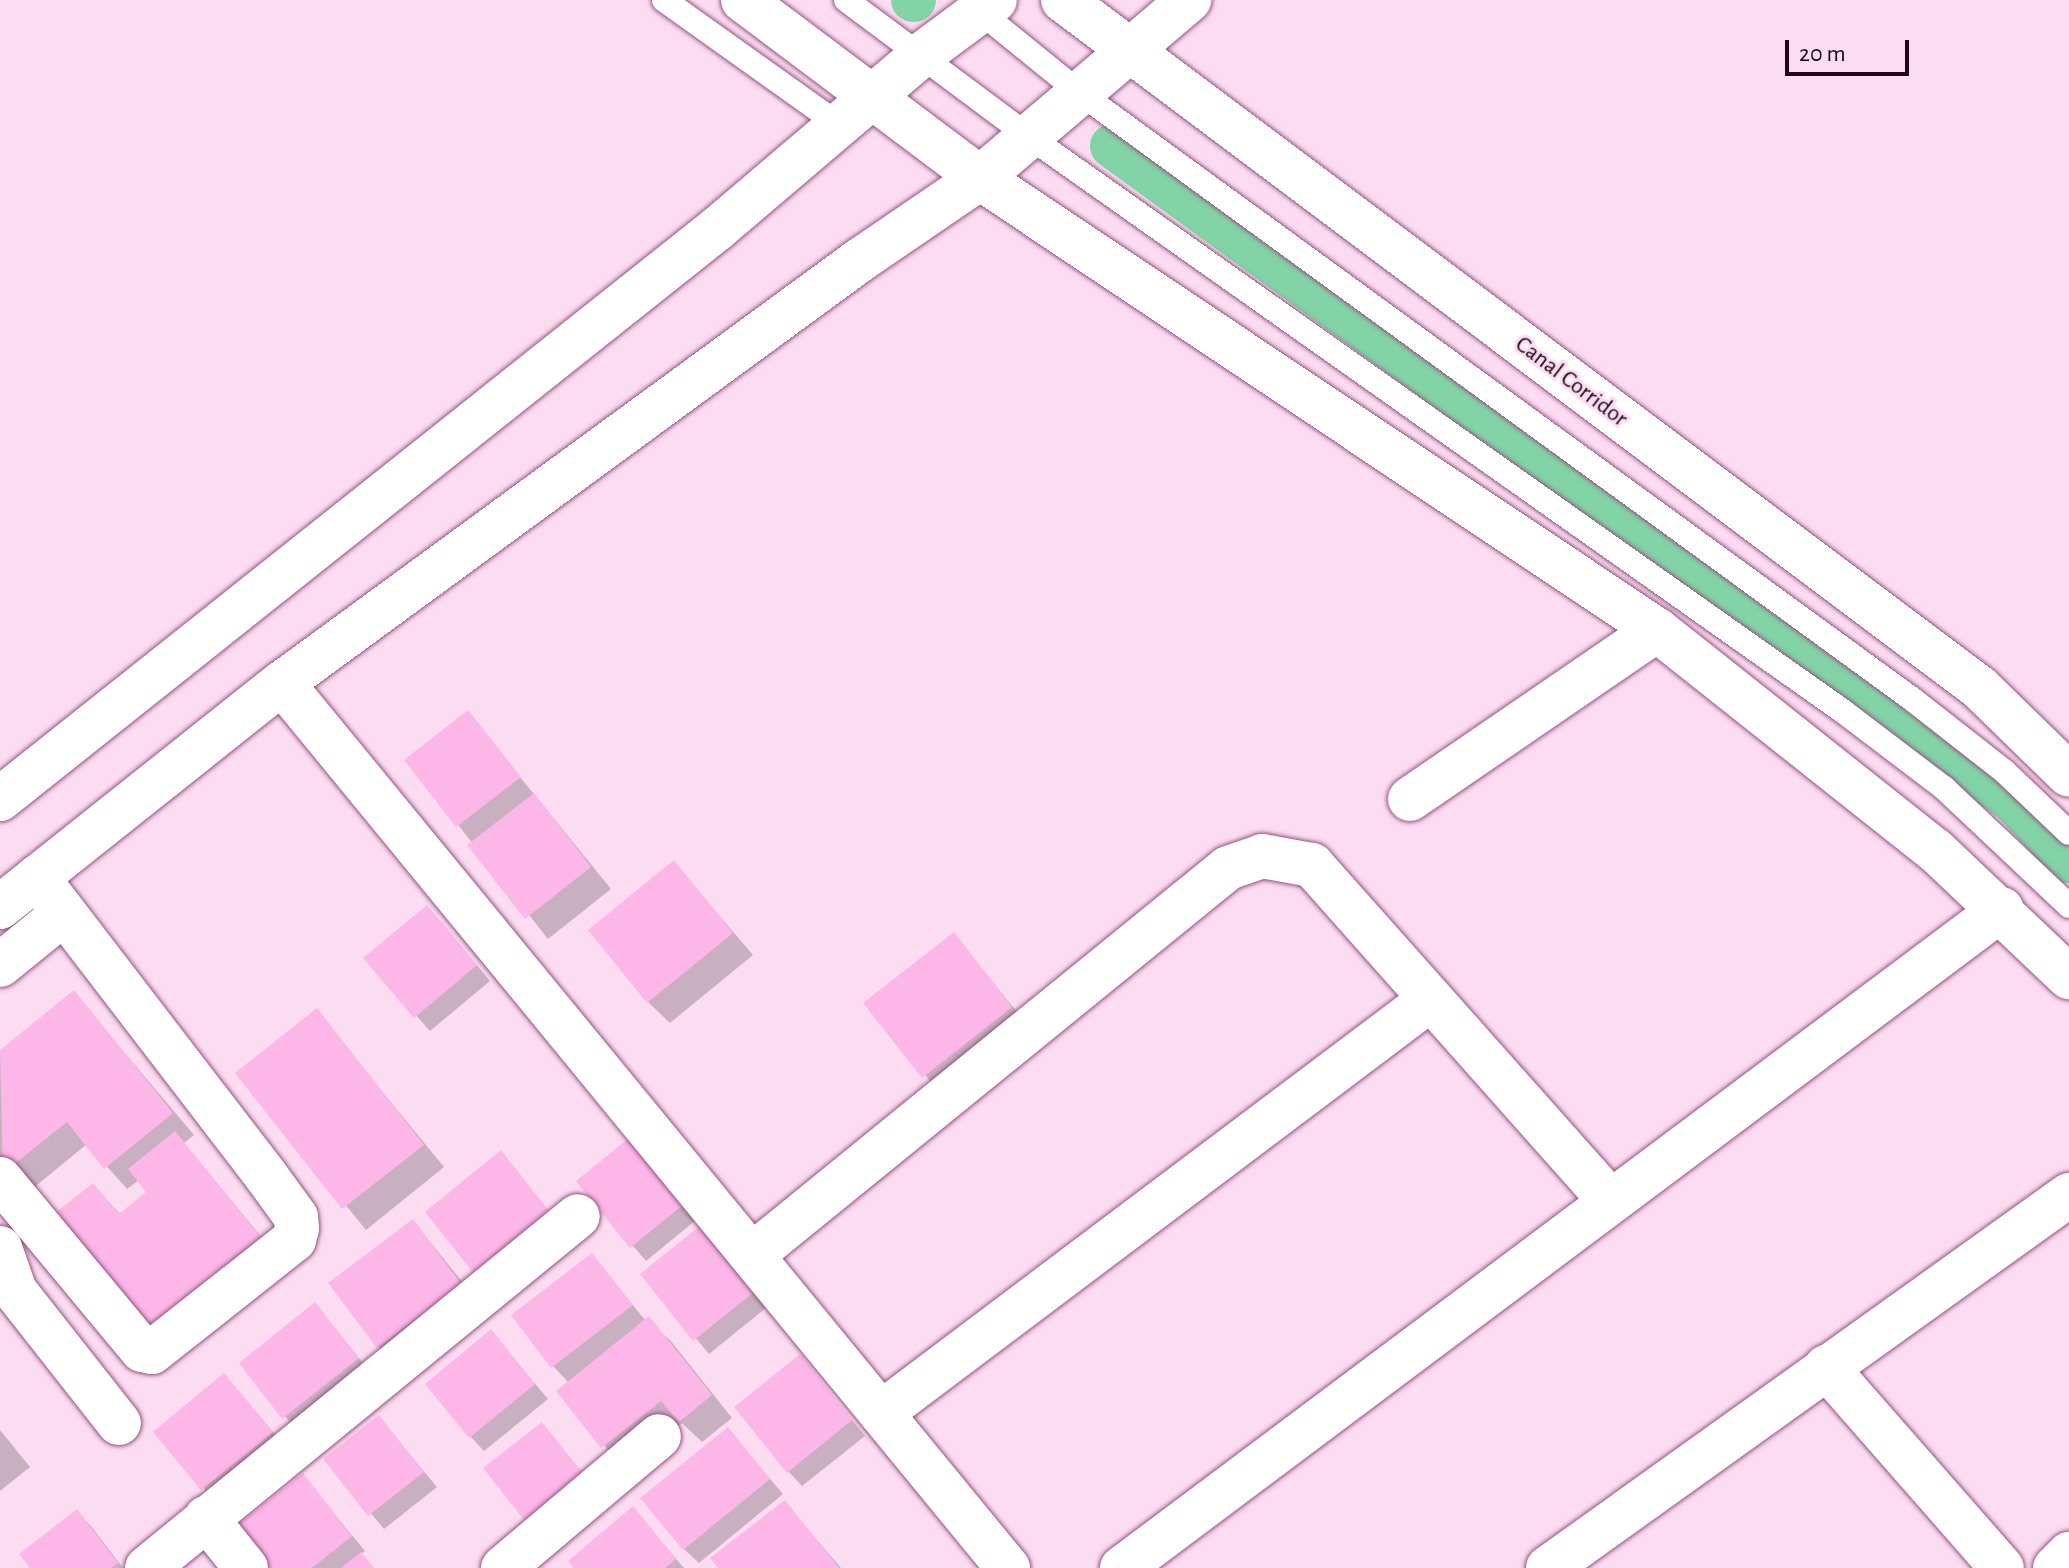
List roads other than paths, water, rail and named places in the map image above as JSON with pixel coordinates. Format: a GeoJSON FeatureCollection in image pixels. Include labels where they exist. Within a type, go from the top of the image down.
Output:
{"type":"FeatureCollection","features":[{"type":"Feature","properties":{"kind":"street"},"geometry":{"type":"LineString","coordinates":[[743,0],[874,94],[980,178],[1657,630],[2002,909],[2069,977]]}},
{"type":"Feature","properties":{"kind":"street","name":"Canal Corridor"},"geometry":{"type":"LineString","coordinates":[[1063,0],[1980,688],[2069,775]]}},
{"type":"Feature","properties":{"kind":"street"},"geometry":{"type":"LineString","coordinates":[[0,907],[282,683],[860,260],[980,178],[1031,138],[1128,49],[1189,0]]}},
{"type":"Feature","properties":{"kind":"street"},"geometry":{"type":"LineString","coordinates":[[0,799],[718,228],[980,4]]}},
{"type":"Feature","properties":{"kind":"street"},"geometry":{"type":"LineString","coordinates":[[1410,799],[1657,630]]}},
{"type":"Feature","properties":{"kind":"street"},"geometry":{"type":"LineString","coordinates":[[282,683],[1008,1568]]}},
{"type":"Feature","properties":{"kind":"street"},"geometry":{"type":"LineString","coordinates":[[752,1255],[1243,861],[1262,856],[1312,865],[1609,1200]]}},
{"type":"Feature","properties":{"kind":"street"},"geometry":{"type":"LineString","coordinates":[[0,1179],[142,1350],[152,1352],[285,1248],[297,1228],[296,1217],[267,1177],[37,877]]}},
{"type":"Feature","properties":{"kind":"street"},"geometry":{"type":"LineString","coordinates":[[1122,1568],[1609,1200],[2002,909]]}},
{"type":"Feature","properties":{"kind":"street"},"geometry":{"type":"LineString","coordinates":[[0,965],[64,913]]}},
{"type":"Feature","properties":{"kind":"street"},"geometry":{"type":"LineString","coordinates":[[881,1413],[1431,999]]}},
{"type":"Feature","properties":{"kind":"street"},"geometry":{"type":"LineString","coordinates":[[1548,1568],[1599,1554],[1826,1367],[2069,1195]]}},
{"type":"Feature","properties":{"kind":"street"},"geometry":{"type":"LineString","coordinates":[[147,1568],[578,1216]]}},
{"type":"Feature","properties":{"kind":"street"},"geometry":{"type":"LineString","coordinates":[[0,1248],[15,1291],[119,1423]]}},
{"type":"Feature","properties":{"kind":"street"},"geometry":{"type":"LineString","coordinates":[[1826,1367],[2002,1568]]}},
{"type":"Feature","properties":{"kind":"street"},"geometry":{"type":"LineString","coordinates":[[503,1568],[659,1436]]}},
{"type":"Feature","properties":{"kind":"street"},"geometry":{"type":"LineString","coordinates":[[206,1518],[246,1568]]}},
{"type":"Feature","properties":{"kind":"street"},"geometry":{"type":"LineString","coordinates":[[2055,1568],[2069,1554]]}},
{"type":"Feature","properties":{"kind":"lane"},"geometry":{"type":"LineString","coordinates":[[664,0],[839,125]]}},
{"type":"Feature","properties":{"kind":"lane"},"geometry":{"type":"LineString","coordinates":[[846,0],[1031,138],[1844,712],[1944,788],[2069,906]]}},
{"type":"Feature","properties":{"kind":"lane"},"geometry":{"type":"LineString","coordinates":[[980,4],[1080,93],[1912,699],[2005,772],[2069,833]]}},
{"type":"Feature","properties":{"kind":"waterway"},"geometry":{"type":"LineString","coordinates":[[1112,146],[2013,801],[2069,861]]}}]}
